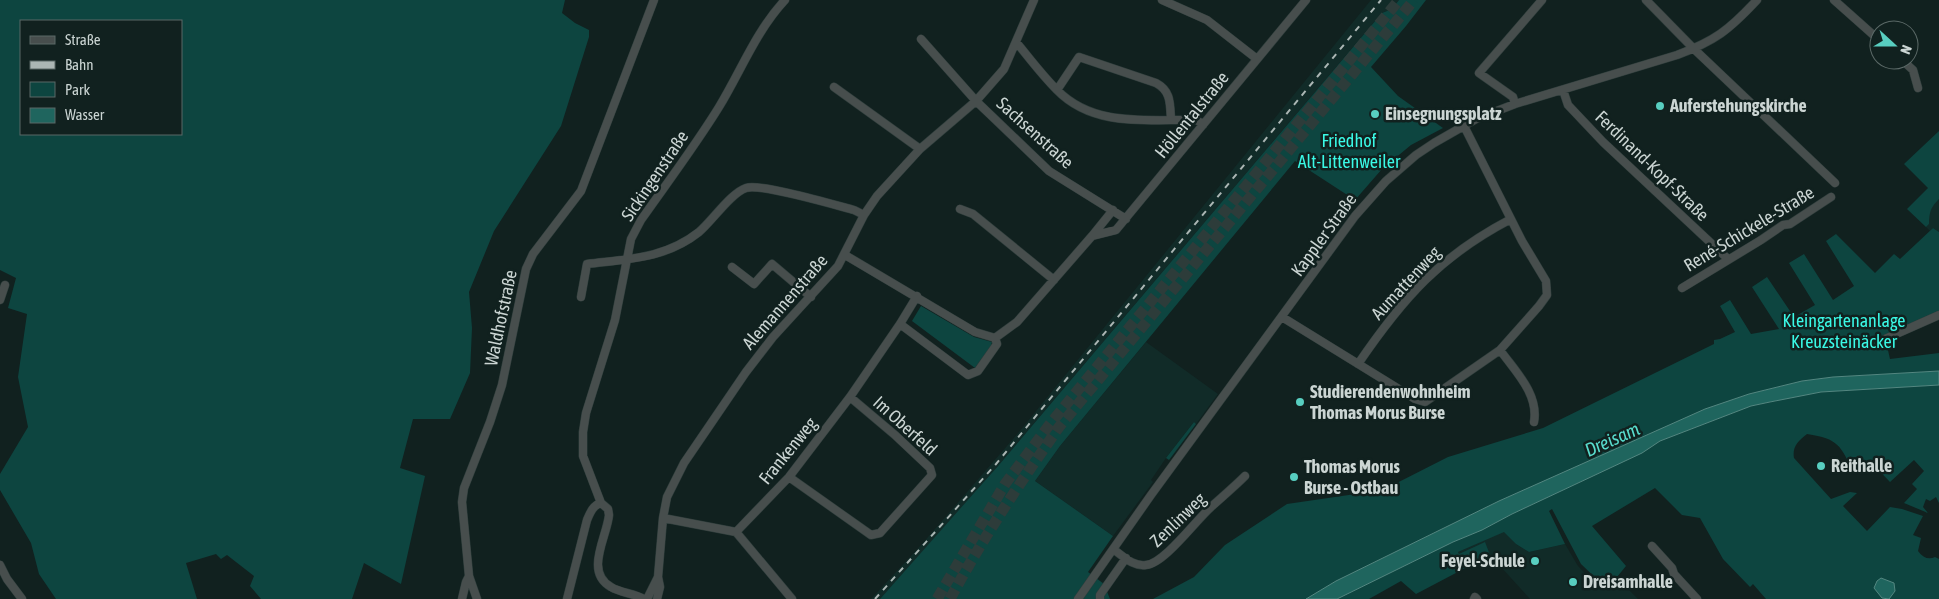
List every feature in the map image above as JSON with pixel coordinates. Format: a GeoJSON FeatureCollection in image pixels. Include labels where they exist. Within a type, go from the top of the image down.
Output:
{"type":"FeatureCollection","features":[{"type":"Feature","properties":{"kind":"street","name":"Waldhofstraße"},"geometry":{"type":"LineString","coordinates":[[469,576],[462,502],[464,488],[490,422],[502,385],[526,269],[533,254],[582,191],[654,0]]}},
{"type":"Feature","properties":{"kind":"street","name":"Sickingenstraße"},"geometry":{"type":"LineString","coordinates":[[645,599],[610,587],[598,571],[598,558],[609,515],[608,509],[601,503],[583,456],[583,432],[588,406],[615,320],[631,239],[641,220],[720,107],[760,33],[785,0]]}},
{"type":"Feature","properties":{"kind":"street","name":"Alemannenstraße"},"geometry":{"type":"LineString","coordinates":[[657,599],[660,587],[658,577],[663,518],[667,497],[674,481],[746,372],[773,337],[833,273],[845,255],[864,215],[884,189],[920,149],[976,101],[1004,69],[1017,44],[1034,0]]}},
{"type":"Feature","properties":{"kind":"street"},"geometry":{"type":"LineString","coordinates":[[1162,0],[1206,20],[1257,59]]}},
{"type":"Feature","properties":{"kind":"street","name":"Höllentalstraße"},"geometry":{"type":"LineString","coordinates":[[1092,236],[1116,230],[1306,0]]}},
{"type":"Feature","properties":{"kind":"street"},"geometry":{"type":"LineString","coordinates":[[1515,104],[1513,97],[1479,73],[1542,0]]}},
{"type":"Feature","properties":{"kind":"street","name":"Kappler Straße"},"geometry":{"type":"LineString","coordinates":[[1078,599],[1372,195],[1416,156],[1464,126],[1488,114],[1694,49],[1722,34],[1757,0]]}},
{"type":"Feature","properties":{"kind":"street"},"geometry":{"type":"LineString","coordinates":[[1834,0],[1869,31]]}},
{"type":"Feature","properties":{"kind":"street"},"geometry":{"type":"LineString","coordinates":[[1649,1],[1694,49],[1835,183]]}},
{"type":"Feature","properties":{"kind":"street","name":"Sachsenstraße"},"geometry":{"type":"LineString","coordinates":[[921,39],[976,101],[1049,171],[1126,218]]}},
{"type":"Feature","properties":{"kind":"street"},"geometry":{"type":"LineString","coordinates":[[1017,44],[1057,90],[1081,108],[1104,117],[1119,120],[1197,120],[1203,125]]}},
{"type":"Feature","properties":{"kind":"street"},"geometry":{"type":"LineString","coordinates":[[1057,90],[1079,57],[1156,82],[1168,94],[1171,120]]}},
{"type":"Feature","properties":{"kind":"street"},"geometry":{"type":"LineString","coordinates":[[1913,70],[1918,88]]}},
{"type":"Feature","properties":{"kind":"street"},"geometry":{"type":"LineString","coordinates":[[834,87],[920,149]]}},
{"type":"Feature","properties":{"kind":"street","name":"Ferdinand-Kopf-Straße"},"geometry":{"type":"LineString","coordinates":[[1563,90],[1568,105],[1603,142],[1728,259]]}},
{"type":"Feature","properties":{"kind":"street"},"geometry":{"type":"LineString","coordinates":[[1282,317],[1415,399],[1425,402],[1500,350],[1547,295],[1546,281],[1522,241],[1464,126]]}},
{"type":"Feature","properties":{"kind":"street"},"geometry":{"type":"LineString","coordinates":[[581,297],[587,264],[645,258],[678,245],[698,232],[735,195],[747,187],[763,188],[854,210],[864,215]]}},
{"type":"Feature","properties":{"kind":"street","name":"René-Schickele-Straße"},"geometry":{"type":"LineString","coordinates":[[1682,288],[1762,240],[1783,225],[1790,224],[1831,197]]}},
{"type":"Feature","properties":{"kind":"street"},"geometry":{"type":"LineString","coordinates":[[960,209],[973,214],[1054,280]]}},
{"type":"Feature","properties":{"kind":"street"},"geometry":{"type":"LineString","coordinates":[[900,324],[968,375],[978,372],[996,341],[1018,322],[1113,210]]}},
{"type":"Feature","properties":{"kind":"street","name":"Aumattenweg"},"geometry":{"type":"LineString","coordinates":[[1358,364],[1390,318],[1434,270],[1482,234],[1511,219]]}},
{"type":"Feature","properties":{"kind":"street"},"geometry":{"type":"LineString","coordinates":[[845,255],[975,332],[996,341]]}},
{"type":"Feature","properties":{"kind":"street"},"geometry":{"type":"LineString","coordinates":[[732,267],[754,284],[772,264],[811,297]]}},
{"type":"Feature","properties":{"kind":"street"},"geometry":{"type":"LineString","coordinates":[[0,300],[5,285]]}},
{"type":"Feature","properties":{"kind":"street","name":"Frankenweg"},"geometry":{"type":"LineString","coordinates":[[736,532],[789,477],[850,397],[917,296]]}},
{"type":"Feature","properties":{"kind":"street"},"geometry":{"type":"LineString","coordinates":[[1886,339],[1939,314]]}},
{"type":"Feature","properties":{"kind":"street"},"geometry":{"type":"LineString","coordinates":[[1500,350],[1533,397],[1536,413],[1534,422]]}},
{"type":"Feature","properties":{"kind":"street","name":"Im Oberfeld"},"geometry":{"type":"LineString","coordinates":[[789,477],[871,535],[880,534],[932,475],[930,468],[850,397]]}},
{"type":"Feature","properties":{"kind":"street","name":"Zenlinweg"},"geometry":{"type":"LineString","coordinates":[[1113,549],[1134,564],[1144,566],[1158,560],[1211,506],[1245,476]]}},
{"type":"Feature","properties":{"kind":"street"},"geometry":{"type":"LineString","coordinates":[[567,599],[587,520],[596,504],[601,503]]}},
{"type":"Feature","properties":{"kind":"street"},"geometry":{"type":"LineString","coordinates":[[663,518],[736,532],[792,599]]}},
{"type":"Feature","properties":{"kind":"street"},"geometry":{"type":"LineString","coordinates":[[1652,546],[1696,599]]}},
{"type":"Feature","properties":{"kind":"street"},"geometry":{"type":"LineString","coordinates":[[1100,599],[1100,595],[1126,558]]}},
{"type":"Feature","properties":{"kind":"street"},"geometry":{"type":"LineString","coordinates":[[0,565],[7,579],[22,599]]}},
{"type":"Feature","properties":{"kind":"street"},"geometry":{"type":"LineString","coordinates":[[462,599],[469,576]]}},
{"type":"Feature","properties":{"kind":"street"},"geometry":{"type":"LineString","coordinates":[[469,576],[477,599]]}},
{"type":"Feature","properties":{"kind":"street","name":"Alemannenstraße"},"geometry":{"type":"LineString","coordinates":[[645,599],[658,577]]}},
{"type":"Feature","properties":{"kind":"shaded area"},"geometry":{"type":"Polygon","coordinates":[[[1371,0],[1399,0],[1392,9],[1382,13],[958,513],[880,599],[871,599],[922,544],[1019,432],[1371,0]]]}},
{"type":"Feature","properties":{"kind":"shaded area"},"geometry":{"type":"Polygon","coordinates":[[[1939,199],[1939,232],[1933,228],[1930,231],[1926,227],[1929,224],[1929,214],[1932,206],[1939,199]]]}},
{"type":"Feature","properties":{"kind":"shaded area"},"geometry":{"type":"Polygon","coordinates":[[[1146,342],[1218,394],[1196,424],[1194,422],[1166,458],[1151,480],[1153,482],[1113,536],[1035,481],[1060,446],[1146,342]]]}},
{"type":"Feature","properties":{"kind":"shaded area","name":"Feyel-Schule"},"geometry":{"type":"Polygon","coordinates":[[[1504,531],[1516,544],[1529,552],[1565,544],[1578,566],[1600,589],[1625,586],[1638,599],[1530,599],[1490,555],[1465,567],[1458,552],[1504,531]]]}},
{"type":"Feature","properties":{"kind":"green space"},"geometry":{"type":"Polygon","coordinates":[[[0,0],[565,0],[562,13],[575,23],[589,30],[589,37],[561,126],[494,231],[469,292],[472,328],[470,373],[450,419],[413,419],[400,468],[425,476],[401,584],[364,563],[352,599],[261,599],[250,586],[254,576],[227,555],[221,559],[216,554],[186,563],[197,599],[56,599],[39,574],[31,543],[0,490],[0,474],[28,427],[18,377],[27,314],[8,308],[16,278],[0,270],[0,0]]]}},
{"type":"Feature","properties":{"kind":"green space","name":"Friedhof Alt-Littenweiler"},"geometry":{"type":"Polygon","coordinates":[[[1399,0],[1426,0],[1371,67],[1398,96],[1443,128],[1411,145],[1382,169],[1355,200],[1295,161],[1060,446],[1035,481],[1113,536],[1088,572],[1104,584],[1110,599],[880,599],[998,466],[1382,13],[1392,9],[1399,0]]]}},
{"type":"Feature","properties":{"kind":"green space"},"geometry":{"type":"Polygon","coordinates":[[[1939,131],[1939,199],[1931,210],[1929,224],[1926,227],[1907,209],[1928,188],[1904,164],[1939,131]]]}},
{"type":"Feature","properties":{"kind":"green space","name":"Kleingartenanlage Kreuzsteinäcker"},"geometry":{"type":"Polygon","coordinates":[[[1933,228],[1939,232],[1939,313],[1885,337],[1890,359],[1939,353],[1939,371],[1833,377],[1802,381],[1749,394],[1705,409],[1499,501],[1336,581],[1306,599],[1153,599],[1194,577],[1225,545],[1287,504],[1383,490],[1448,457],[1543,428],[1714,344],[1714,340],[1735,332],[1720,306],[1730,300],[1751,334],[1779,329],[1752,287],[1767,277],[1794,317],[1815,305],[1789,263],[1804,254],[1833,300],[1854,286],[1826,241],[1836,234],[1875,273],[1894,254],[1900,259],[1933,228]]]}},
{"type":"Feature","properties":{"kind":"green space"},"geometry":{"type":"Polygon","coordinates":[[[921,306],[974,337],[992,342],[975,368],[912,321],[921,306]]]}},
{"type":"Feature","properties":{"kind":"green space"},"geometry":{"type":"Polygon","coordinates":[[[1939,385],[1939,503],[1936,497],[1930,501],[1926,499],[1923,507],[1928,513],[1904,503],[1917,489],[1912,484],[1924,471],[1914,460],[1890,482],[1869,460],[1854,473],[1837,445],[1826,438],[1807,434],[1796,445],[1794,458],[1831,499],[1850,492],[1857,493],[1843,506],[1867,531],[1890,507],[1923,516],[1913,535],[1921,538],[1918,551],[1924,557],[1939,559],[1939,599],[1766,599],[1753,584],[1750,587],[1723,559],[1700,518],[1682,515],[1655,488],[1592,526],[1626,566],[1617,577],[1625,586],[1606,588],[1581,564],[1552,509],[1549,511],[1565,544],[1529,552],[1516,544],[1504,532],[1458,552],[1459,554],[1485,542],[1490,555],[1416,594],[1401,581],[1369,599],[1337,599],[1641,453],[1660,441],[1751,406],[1821,392],[1939,385]]]}},
{"type":"Feature","properties":{"kind":"green space"},"geometry":{"type":"Polygon","coordinates":[[[1194,422],[1196,424],[1169,460],[1166,458],[1194,422]]]}},
{"type":"Feature","properties":{"kind":"water","name":"Dreisam"},"geometry":{"type":"Polygon","coordinates":[[[1939,371],[1939,385],[1821,392],[1751,406],[1660,441],[1642,453],[1337,599],[1306,599],[1336,581],[1499,501],[1705,409],[1749,394],[1802,381],[1833,377],[1939,371]]]}},
{"type":"Feature","properties":{"kind":"water"},"geometry":{"type":"Polygon","coordinates":[[[1881,578],[1894,583],[1895,591],[1889,599],[1882,598],[1874,588],[1877,581],[1881,578]]]}},
{"type":"Feature","properties":{"kind":"tunnel"},"geometry":{"type":"LineString","coordinates":[[937,599],[1005,484],[1050,424],[1399,0]]}},
{"type":"Feature","properties":{"kind":"tunnel"},"geometry":{"type":"LineString","coordinates":[[950,599],[1002,512],[1059,427],[1414,0]]}},
{"type":"Feature","properties":{"kind":"railway"},"geometry":{"type":"LineString","coordinates":[[875,599],[996,464],[1381,0]]}},
{"type":"Feature","properties":{"kind":"place","name":"Auferstehungskirche"},"geometry":{"type":"Point","coordinates":[1660,106]}},
{"type":"Feature","properties":{"kind":"place","name":"Einsegnungsplatz"},"geometry":{"type":"Point","coordinates":[1375,114]}},
{"type":"Feature","properties":{"kind":"place","name":"Studierendenwohnheim Thomas Morus Burse"},"geometry":{"type":"Point","coordinates":[1300,402]}},
{"type":"Feature","properties":{"kind":"place","name":"Reithalle"},"geometry":{"type":"Point","coordinates":[1821,466]}},
{"type":"Feature","properties":{"kind":"place","name":"Thomas Morus Burse - Ostbau"},"geometry":{"type":"Point","coordinates":[1294,477]}},
{"type":"Feature","properties":{"kind":"place","name":"Feyel-Schule"},"geometry":{"type":"Point","coordinates":[1535,561]}},
{"type":"Feature","properties":{"kind":"place","name":"Dreisamhalle"},"geometry":{"type":"Point","coordinates":[1573,582]}}]}
